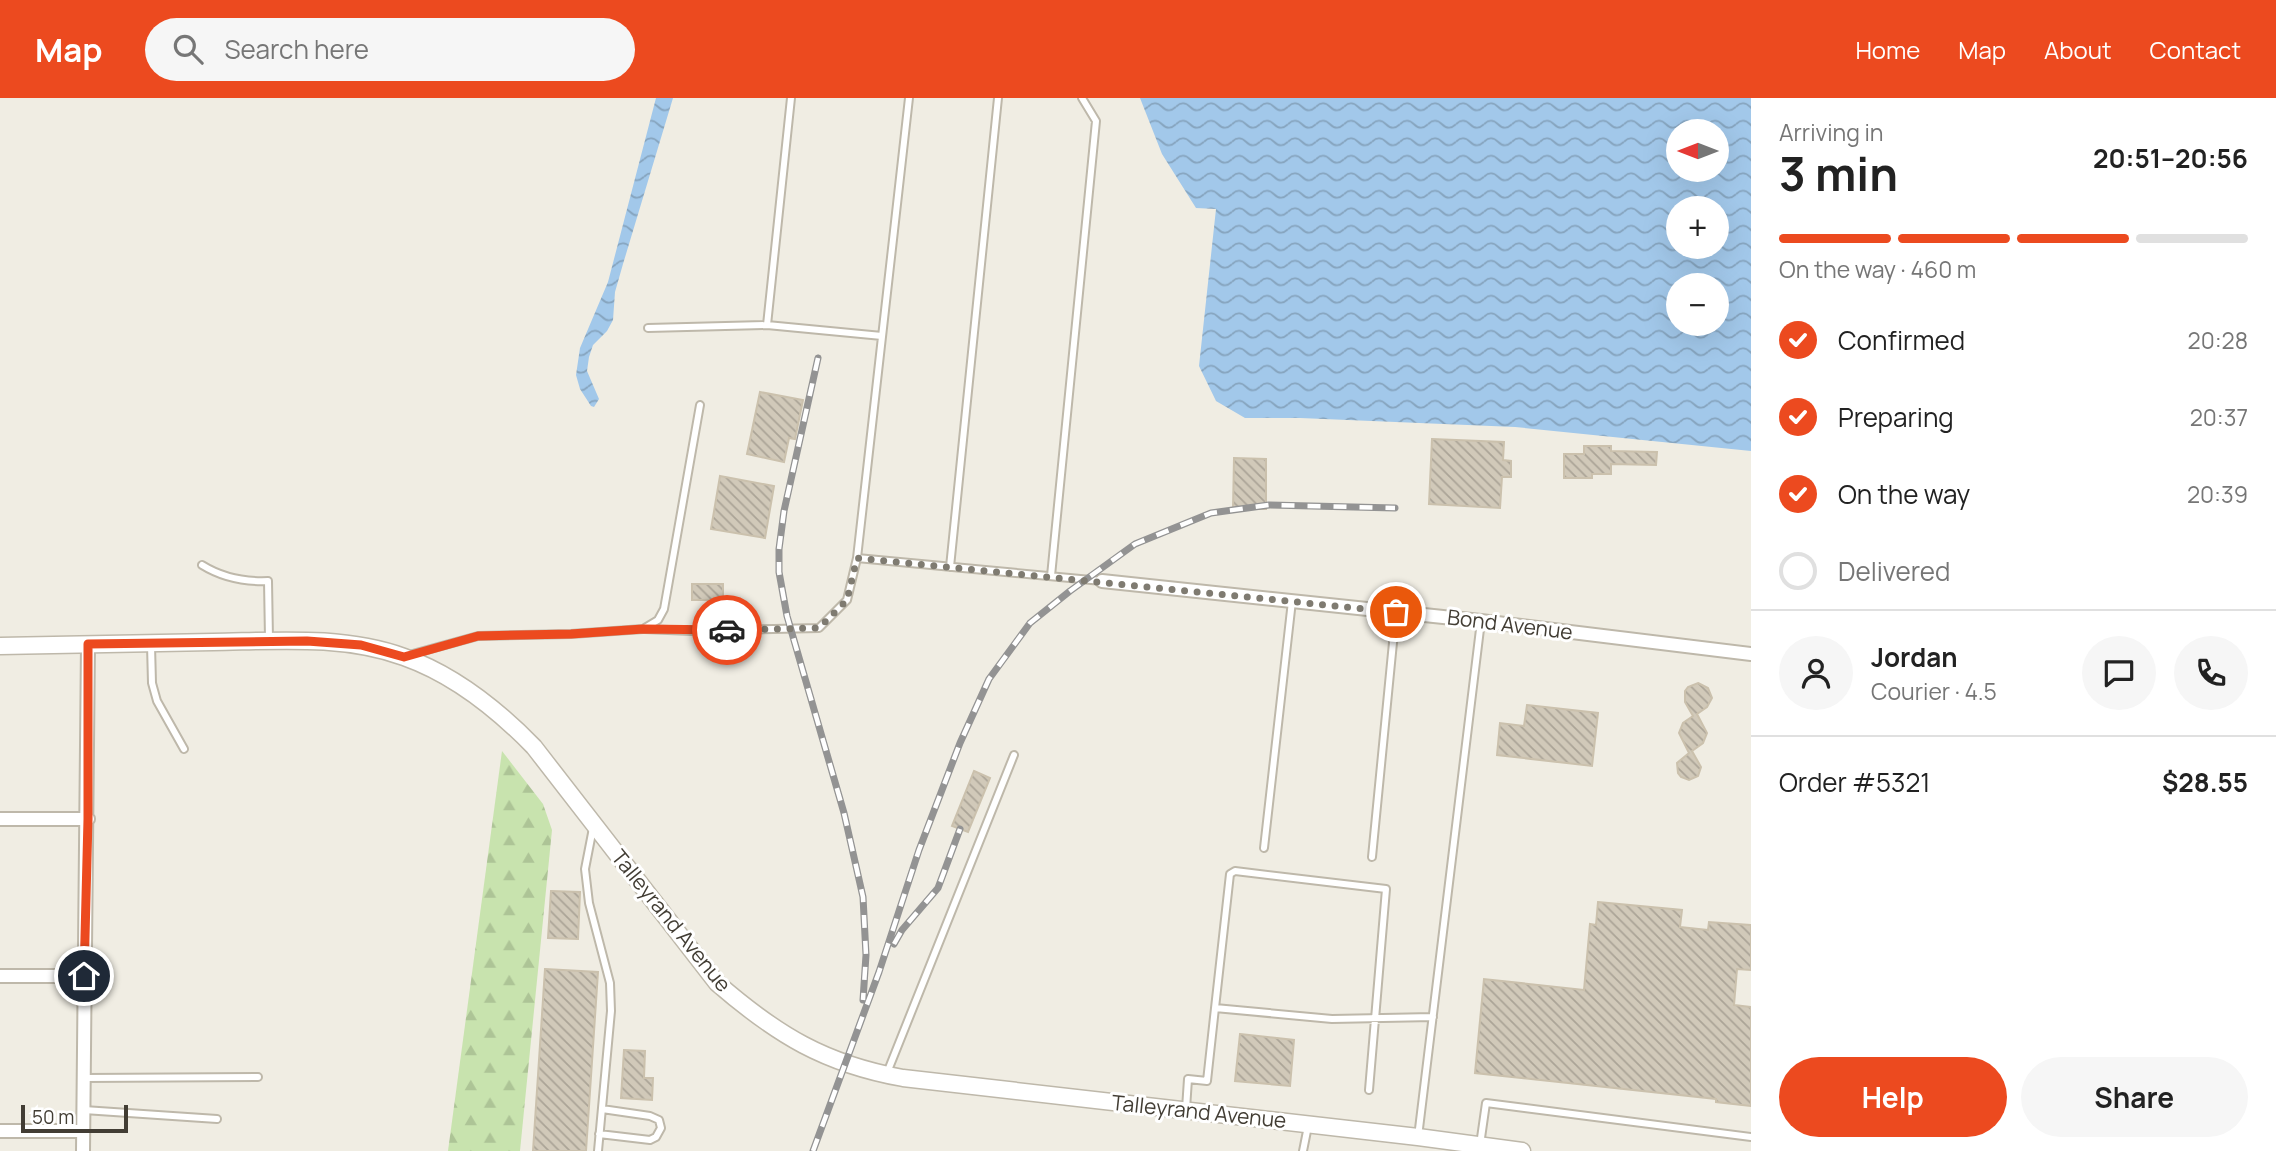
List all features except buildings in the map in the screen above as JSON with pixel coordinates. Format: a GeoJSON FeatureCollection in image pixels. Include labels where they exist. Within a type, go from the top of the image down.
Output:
{"type":"FeatureCollection","features":[{"type":"Feature","properties":{"kind":"street","name":"Bond Avenue"},"geometry":{"type":"LineString","coordinates":[[1102,581],[1481,621],[1751,654]]}},
{"type":"Feature","properties":{"kind":"street","name":"Talleyrand Avenue"},"geometry":{"type":"LineString","coordinates":[[0,646],[307,641],[361,645],[404,657],[435,670],[505,718],[534,747],[718,983],[747,1009],[809,1049],[846,1065],[886,1075],[1522,1151]]}},
{"type":"Feature","properties":{"kind":"street"},"geometry":{"type":"LineString","coordinates":[[83,1151],[88,644]]}},
{"type":"Feature","properties":{"kind":"street"},"geometry":{"type":"LineString","coordinates":[[0,819],[88,819]]}},
{"type":"Feature","properties":{"kind":"street"},"geometry":{"type":"LineString","coordinates":[[0,975],[84,976]]}},
{"type":"Feature","properties":{"kind":"street"},"geometry":{"type":"LineString","coordinates":[[0,1131],[83,1131]]}},
{"type":"Feature","properties":{"kind":"lane"},"geometry":{"type":"LineString","coordinates":[[767,325],[791,98]]}},
{"type":"Feature","properties":{"kind":"lane"},"geometry":{"type":"LineString","coordinates":[[404,657],[478,636],[643,629],[691,631],[819,628],[847,600],[857,558],[909,98]]}},
{"type":"Feature","properties":{"kind":"lane"},"geometry":{"type":"LineString","coordinates":[[950,566],[998,98]]}},
{"type":"Feature","properties":{"kind":"lane"},"geometry":{"type":"LineString","coordinates":[[1051,576],[1096,121],[1082,98]]}},
{"type":"Feature","properties":{"kind":"lane"},"geometry":{"type":"LineString","coordinates":[[648,328],[767,325],[882,336]]}},
{"type":"Feature","properties":{"kind":"lane"},"geometry":{"type":"LineString","coordinates":[[643,629],[658,620],[664,609],[700,405]]}},
{"type":"Feature","properties":{"kind":"lane"},"geometry":{"type":"LineString","coordinates":[[857,558],[1102,581]]}},
{"type":"Feature","properties":{"kind":"lane"},"geometry":{"type":"LineString","coordinates":[[202,565],[231,578],[268,582],[269,641]]}},
{"type":"Feature","properties":{"kind":"lane"},"geometry":{"type":"LineString","coordinates":[[1264,848],[1292,601]]}},
{"type":"Feature","properties":{"kind":"lane"},"geometry":{"type":"LineString","coordinates":[[1372,857],[1396,612]]}},
{"type":"Feature","properties":{"kind":"lane"},"geometry":{"type":"LineString","coordinates":[[1418,1137],[1481,621]]}},
{"type":"Feature","properties":{"kind":"lane"},"geometry":{"type":"LineString","coordinates":[[151,643],[152,683],[184,749]]}},
{"type":"Feature","properties":{"kind":"lane"},"geometry":{"type":"LineString","coordinates":[[886,1075],[1014,755]]}},
{"type":"Feature","properties":{"kind":"lane"},"geometry":{"type":"LineString","coordinates":[[594,826],[585,869],[589,903],[610,984],[611,1011],[598,1151]]}},
{"type":"Feature","properties":{"kind":"lane"},"geometry":{"type":"LineString","coordinates":[[1186,1111],[1188,1079],[1207,1081],[1228,878],[1235,871],[1386,889],[1369,1090]]}},
{"type":"Feature","properties":{"kind":"lane"},"geometry":{"type":"LineString","coordinates":[[1215,1008],[1332,1019],[1374,1016],[1433,1017]]}},
{"type":"Feature","properties":{"kind":"lane"},"geometry":{"type":"LineString","coordinates":[[84,1078],[258,1077]]}},
{"type":"Feature","properties":{"kind":"lane"},"geometry":{"type":"LineString","coordinates":[[1480,1148],[1486,1104],[1751,1137]]}},
{"type":"Feature","properties":{"kind":"lane"},"geometry":{"type":"LineString","coordinates":[[599,1134],[650,1140],[656,1137],[661,1128],[659,1120],[650,1116],[602,1109]]}},
{"type":"Feature","properties":{"kind":"lane"},"geometry":{"type":"LineString","coordinates":[[83,1110],[217,1119]]}},
{"type":"Feature","properties":{"kind":"lane"},"geometry":{"type":"LineString","coordinates":[[1303,1151],[1308,1124]]}},
{"type":"Feature","properties":{"kind":"green space"},"geometry":{"type":"Polygon","coordinates":[[[502,751],[543,804],[552,830],[520,1151],[448,1151],[502,751]]]}},
{"type":"Feature","properties":{"kind":"water"},"geometry":{"type":"Polygon","coordinates":[[[656,98],[673,98],[615,292],[613,320],[607,331],[593,345],[589,357],[587,371],[599,399],[594,407],[580,389],[576,375],[580,348],[608,282],[656,98]]]}},
{"type":"Feature","properties":{"kind":"water"},"geometry":{"type":"Polygon","coordinates":[[[1140,98],[1751,98],[1751,451],[1515,427],[1245,418],[1216,401],[1199,366],[1216,209],[1196,208],[1162,154],[1140,98]]]}},
{"type":"Feature","properties":{"kind":"railway"},"geometry":{"type":"LineString","coordinates":[[818,358],[784,511],[779,572],[787,616],[844,813],[863,897],[866,955],[863,1000]]}},
{"type":"Feature","properties":{"kind":"railway"},"geometry":{"type":"LineString","coordinates":[[813,1151],[879,972],[919,850],[960,743],[989,679],[1030,623],[1135,544],[1211,513],[1269,505],[1395,508]]}},
{"type":"Feature","properties":{"kind":"railway"},"geometry":{"type":"LineString","coordinates":[[894,944],[902,930],[938,888],[960,829]]}},
{"type":"Feature","properties":{"kind":"way so far"},"geometry":{"type":"LineString","coordinates":[[727,630],[819,628],[847,600],[857,558],[1396,612]]}},
{"type":"Feature","properties":{"kind":"route"},"geometry":{"type":"LineString","coordinates":[[84,976],[88,819],[88,644],[307,641],[361,645],[404,657],[478,636],[643,629],[727,630]]}}]}
